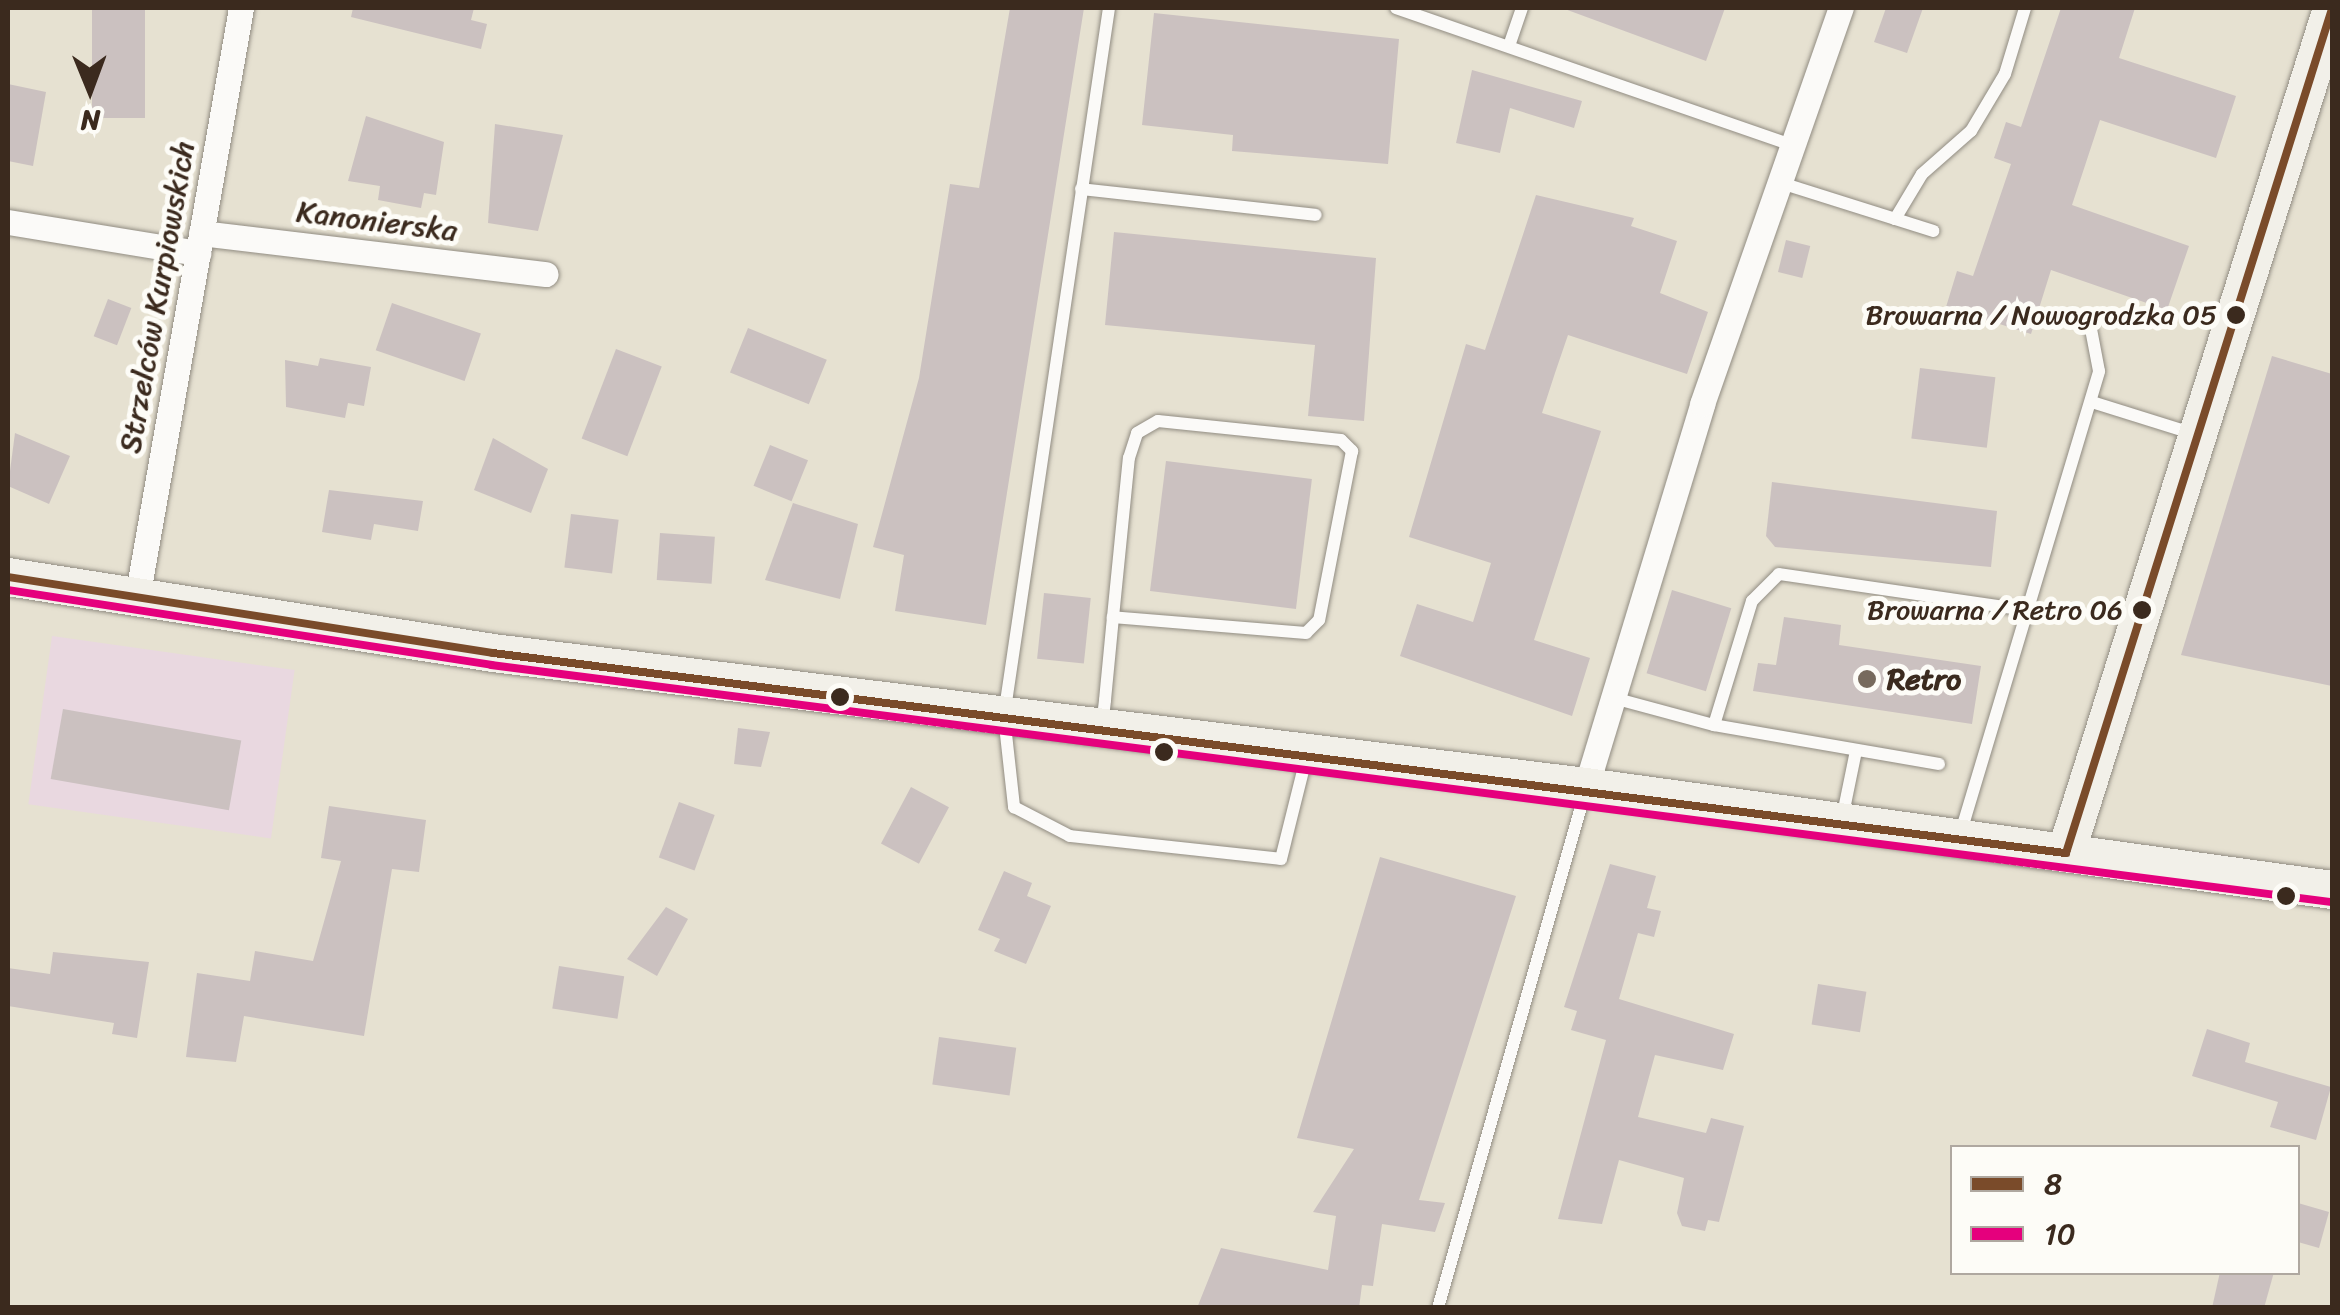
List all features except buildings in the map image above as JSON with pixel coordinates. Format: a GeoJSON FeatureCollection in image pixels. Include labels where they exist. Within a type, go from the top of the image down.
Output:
{"type":"FeatureCollection","features":[{"type":"Feature","properties":{"kind":"main road"},"geometry":{"type":"LineString","coordinates":[[2066,853],[2332,9]]}},
{"type":"Feature","properties":{"kind":"main road"},"geometry":{"type":"LineString","coordinates":[[8,577],[1004,716],[1586,786],[2332,890]]}},
{"type":"Feature","properties":{"kind":"street","name":"Strzelców Kurpiowskich"},"geometry":{"type":"LineString","coordinates":[[137,598],[240,8]]}},
{"type":"Feature","properties":{"kind":"street"},"geometry":{"type":"LineString","coordinates":[[1586,786],[1608,697],[1778,182],[1841,8]]}},
{"type":"Feature","properties":{"kind":"street","name":"Kanonierska"},"geometry":{"type":"LineString","coordinates":[[8,222],[200,244],[546,274]]}},
{"type":"Feature","properties":{"kind":"lane"},"geometry":{"type":"LineString","coordinates":[[1109,8],[1004,716],[1014,807],[1070,836],[1281,859],[1308,753]]}},
{"type":"Feature","properties":{"kind":"lane"},"geometry":{"type":"LineString","coordinates":[[1396,8],[1792,146]]}},
{"type":"Feature","properties":{"kind":"lane"},"geometry":{"type":"LineString","coordinates":[[1509,46],[1522,8]]}},
{"type":"Feature","properties":{"kind":"lane"},"geometry":{"type":"LineString","coordinates":[[1895,219],[1922,174],[1980,117],[2005,74],[2025,8]]}},
{"type":"Feature","properties":{"kind":"lane"},"geometry":{"type":"LineString","coordinates":[[1778,182],[1932,231]]}},
{"type":"Feature","properties":{"kind":"lane"},"geometry":{"type":"LineString","coordinates":[[1082,189],[1316,214]]}},
{"type":"Feature","properties":{"kind":"lane"},"geometry":{"type":"LineString","coordinates":[[1960,838],[2092,402],[2100,343],[2090,324],[2072,317]]}},
{"type":"Feature","properties":{"kind":"lane"},"geometry":{"type":"LineString","coordinates":[[2092,402],[2196,434]]}},
{"type":"Feature","properties":{"kind":"lane"},"geometry":{"type":"LineString","coordinates":[[1102,728],[1113,617],[1137,433],[1158,420],[1341,440],[1352,451],[1319,620],[1306,633],[1113,617]]}},
{"type":"Feature","properties":{"kind":"lane"},"geometry":{"type":"LineString","coordinates":[[1714,724],[1752,601],[1780,574],[2027,610]]}},
{"type":"Feature","properties":{"kind":"lane"},"geometry":{"type":"LineString","coordinates":[[1608,697],[1714,724],[1939,764]]}},
{"type":"Feature","properties":{"kind":"lane"},"geometry":{"type":"LineString","coordinates":[[1842,821],[1856,752]]}},
{"type":"Feature","properties":{"kind":"lane"},"geometry":{"type":"LineString","coordinates":[[1438,1308],[1586,786]]}},
{"type":"Feature","properties":{"kind":"shaded area"},"geometry":{"type":"Polygon","coordinates":[[[52,636],[295,670],[271,838],[28,804],[52,636]]]}},
{"type":"Feature","properties":{"kind":"transit line","name":"8"},"geometry":{"type":"LineString","coordinates":[[8,577],[493,653],[2066,853],[2332,9]]}},
{"type":"Feature","properties":{"kind":"transit line","name":"10"},"geometry":{"type":"LineString","coordinates":[[8,590],[491,665],[2330,902]]}},
{"type":"Feature","properties":{"kind":"place","name":"Browarna / Nowogrodzka 05"},"geometry":{"type":"Point","coordinates":[2236,315]}},
{"type":"Feature","properties":{"kind":"place","name":"Browarna / Retro 06"},"geometry":{"type":"Point","coordinates":[2142,610]}},
{"type":"Feature","properties":{"kind":"place","name":"Retro"},"geometry":{"type":"Point","coordinates":[1867,679]}}]}
